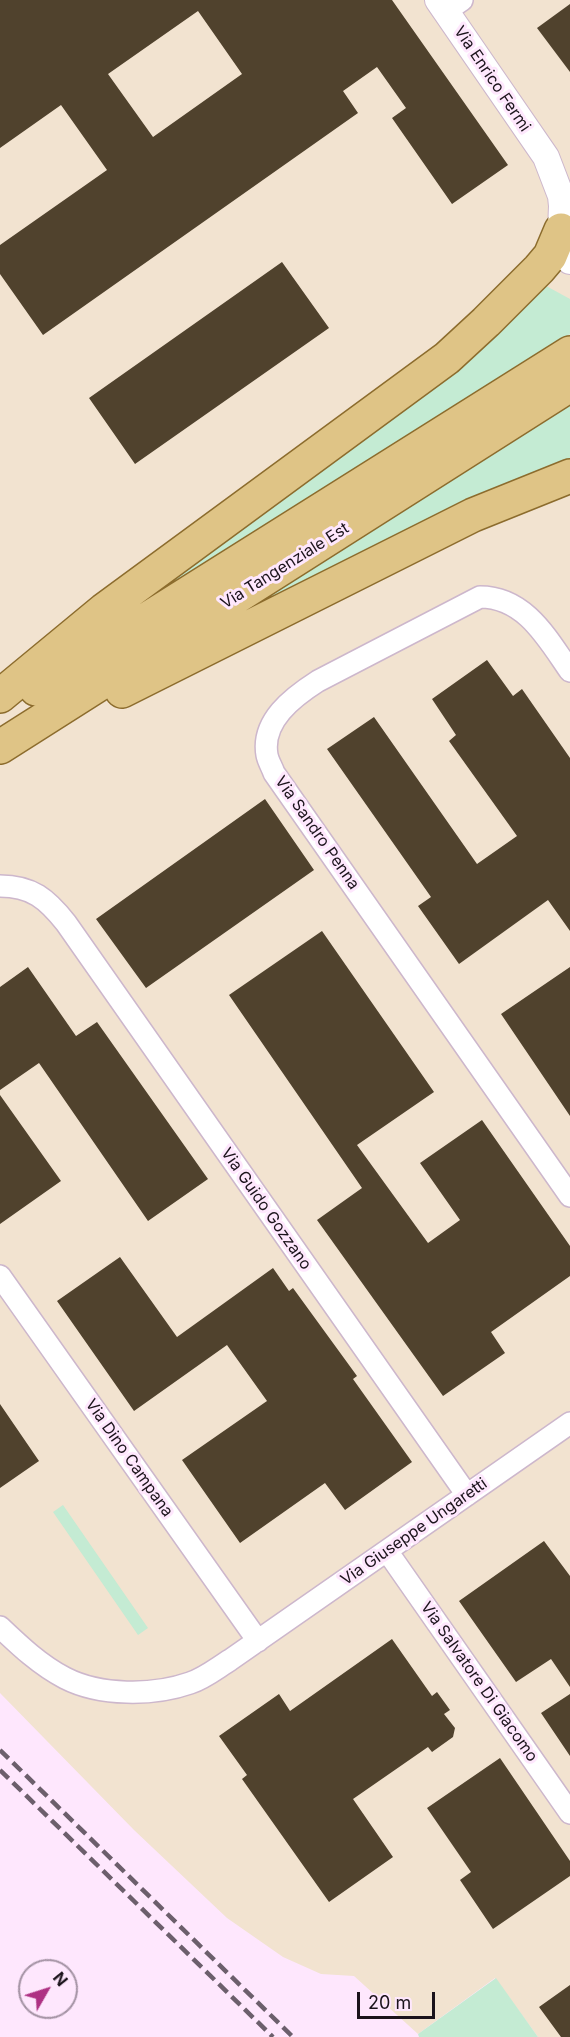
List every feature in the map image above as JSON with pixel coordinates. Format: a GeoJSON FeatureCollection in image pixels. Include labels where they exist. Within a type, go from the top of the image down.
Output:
{"type":"FeatureCollection","features":[{"type":"Feature","properties":{"kind":"main road"},"geometry":{"type":"LineString","coordinates":[[0,696],[104,610],[447,358],[539,269],[550,256],[566,220]]}},
{"type":"Feature","properties":{"kind":"main road","name":"Via Tangenziale Est"},"geometry":{"type":"LineString","coordinates":[[0,712],[570,353]]}},
{"type":"Feature","properties":{"kind":"main road","name":"Via Tangenziale Est"},"geometry":{"type":"LineString","coordinates":[[0,747],[570,385]]}},
{"type":"Feature","properties":{"kind":"main road"},"geometry":{"type":"LineString","coordinates":[[0,753],[473,515],[570,476]]}},
{"type":"Feature","properties":{"kind":"street","name":"Via Enrico Fermi"},"geometry":{"type":"LineString","coordinates":[[449,4],[546,157],[561,196],[566,220],[560,237],[562,249],[570,261]]}},
{"type":"Feature","properties":{"kind":"street","name":"Via Enrico Fermi"},"geometry":{"type":"LineString","coordinates":[[546,157],[570,178]]}},
{"type":"Feature","properties":{"kind":"street","name":"Via Sandro Penna"},"geometry":{"type":"LineString","coordinates":[[570,671],[540,628],[516,607],[503,600],[480,597],[318,681],[298,694],[273,722],[266,740],[267,757],[274,773],[570,1196]]}},
{"type":"Feature","properties":{"kind":"street","name":"Via Guido Gozzano"},"geometry":{"type":"LineString","coordinates":[[0,886],[25,888],[38,895],[51,905],[66,923],[467,1495]]}},
{"type":"Feature","properties":{"kind":"street","name":"Via Dino Campana"},"geometry":{"type":"LineString","coordinates":[[0,1275],[258,1641]]}},
{"type":"Feature","properties":{"kind":"street","name":"Via Giuseppe Ungaretti"},"geometry":{"type":"LineString","coordinates":[[0,1627],[42,1664],[83,1686],[122,1692],[166,1689],[188,1684],[208,1674],[258,1641],[570,1423]]}},
{"type":"Feature","properties":{"kind":"street","name":"Via Salvatore Di Giacomo"},"geometry":{"type":"LineString","coordinates":[[387,1551],[570,1813]]}},
{"type":"Feature","properties":{"kind":"shaded area"},"geometry":{"type":"Polygon","coordinates":[[[0,0],[570,0],[570,2037],[538,2037],[495,1978],[418,2034],[354,1976],[321,1974],[283,1957],[227,1918],[134,1830],[0,1693],[0,0]]]}},
{"type":"Feature","properties":{"kind":"green space"},"geometry":{"type":"Polygon","coordinates":[[[539,282],[570,299],[570,334],[145,604],[108,617],[539,282]]]}},
{"type":"Feature","properties":{"kind":"green space"},"geometry":{"type":"Polygon","coordinates":[[[570,399],[570,463],[166,654],[570,399]]]}},
{"type":"Feature","properties":{"kind":"green space"},"geometry":{"type":"Polygon","coordinates":[[[63,1505],[148,1628],[138,1635],[53,1512],[63,1505]]]}},
{"type":"Feature","properties":{"kind":"green space"},"geometry":{"type":"Polygon","coordinates":[[[496,1978],[538,2037],[419,2037],[418,2034],[496,1978]]]}},
{"type":"Feature","properties":{"kind":"building"},"geometry":{"type":"Polygon","coordinates":[[[0,0],[392,0],[508,165],[452,204],[392,118],[406,108],[377,67],[343,91],[358,113],[43,335],[0,274],[0,245],[107,170],[61,105],[0,148],[0,0]],[[198,11],[108,74],[153,137],[242,74],[198,11]]]}},
{"type":"Feature","properties":{"kind":"building"},"geometry":{"type":"Polygon","coordinates":[[[570,4],[570,72],[537,28],[570,4]]]}},
{"type":"Feature","properties":{"kind":"building"},"geometry":{"type":"Polygon","coordinates":[[[282,262],[329,328],[135,464],[89,398],[282,262]]]}},
{"type":"Feature","properties":{"kind":"building"},"geometry":{"type":"Polygon","coordinates":[[[487,660],[513,696],[522,689],[570,758],[570,931],[548,900],[459,964],[418,906],[431,897],[327,749],[374,717],[477,864],[517,836],[449,741],[456,735],[432,699],[487,660]]]}},
{"type":"Feature","properties":{"kind":"building"},"geometry":{"type":"Polygon","coordinates":[[[265,799],[314,870],[146,988],[96,919],[265,799]]]}},
{"type":"Feature","properties":{"kind":"building"},"geometry":{"type":"Polygon","coordinates":[[[322,931],[434,1092],[357,1145],[428,1243],[460,1220],[420,1163],[482,1120],[570,1246],[570,1276],[491,1332],[505,1353],[443,1396],[317,1220],[362,1188],[229,995],[322,931]]]}},
{"type":"Feature","properties":{"kind":"building"},"geometry":{"type":"Polygon","coordinates":[[[28,967],[76,1036],[97,1022],[208,1179],[148,1221],[39,1063],[0,1090],[0,987],[28,967]]]}},
{"type":"Feature","properties":{"kind":"building"},"geometry":{"type":"Polygon","coordinates":[[[570,967],[570,1116],[501,1014],[570,967]]]}},
{"type":"Feature","properties":{"kind":"building"},"geometry":{"type":"Polygon","coordinates":[[[0,1095],[61,1181],[0,1224],[0,1095]]]}},
{"type":"Feature","properties":{"kind":"building"},"geometry":{"type":"Polygon","coordinates":[[[120,1257],[177,1337],[273,1268],[289,1291],[293,1288],[357,1376],[353,1379],[412,1462],[345,1510],[325,1483],[240,1543],[182,1460],[267,1401],[227,1345],[134,1411],[57,1301],[120,1257]]]}},
{"type":"Feature","properties":{"kind":"building"},"geometry":{"type":"Polygon","coordinates":[[[0,1404],[39,1461],[0,1488],[0,1404]]]}},
{"type":"Feature","properties":{"kind":"building"},"geometry":{"type":"Polygon","coordinates":[[[544,1541],[570,1576],[570,1687],[551,1659],[516,1682],[459,1601],[544,1541]]]}},
{"type":"Feature","properties":{"kind":"building"},"geometry":{"type":"Polygon","coordinates":[[[392,1639],[432,1696],[437,1692],[450,1710],[444,1714],[455,1728],[453,1737],[432,1752],[428,1747],[353,1799],[393,1857],[329,1902],[242,1779],[247,1775],[219,1736],[279,1694],[290,1711],[392,1639]]]}},
{"type":"Feature","properties":{"kind":"building"},"geometry":{"type":"Polygon","coordinates":[[[570,1694],[570,1756],[541,1713],[570,1694]]]}},
{"type":"Feature","properties":{"kind":"building"},"geometry":{"type":"Polygon","coordinates":[[[500,1758],[570,1861],[570,1876],[493,1929],[460,1880],[471,1872],[427,1808],[500,1758]]]}},
{"type":"Feature","properties":{"kind":"building"},"geometry":{"type":"Polygon","coordinates":[[[570,1985],[570,2037],[561,2037],[539,2007],[570,1985]]]}},
{"type":"Feature","properties":{"kind":"railway"},"geometry":{"type":"LineString","coordinates":[[0,1750],[293,2037]]}},
{"type":"Feature","properties":{"kind":"railway"},"geometry":{"type":"LineString","coordinates":[[0,1770],[273,2037]]}}]}
